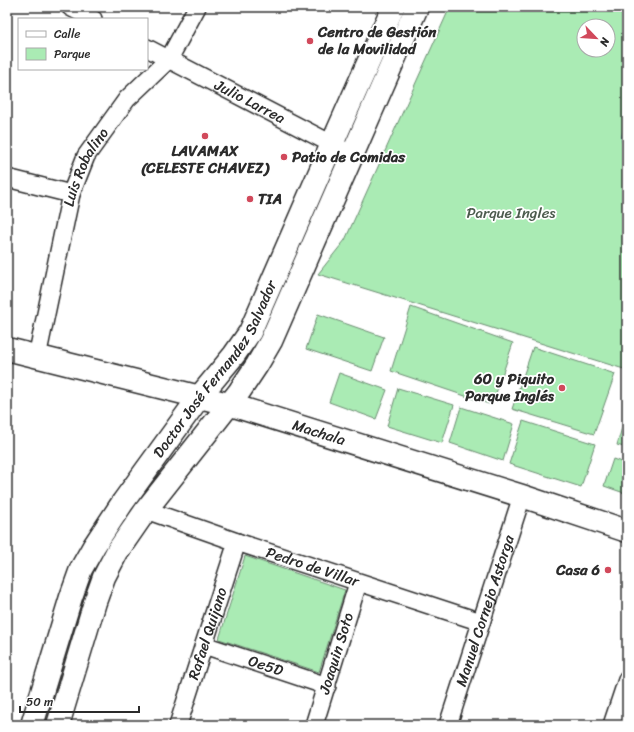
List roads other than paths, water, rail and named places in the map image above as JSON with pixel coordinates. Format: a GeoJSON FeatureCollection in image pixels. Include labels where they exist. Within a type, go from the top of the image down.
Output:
{"type":"FeatureCollection","features":[{"type":"Feature","properties":{"kind":"main road","name":"Doctor José Fernandez Salvador"},"geometry":{"type":"LineString","coordinates":[[34,724],[71,597],[81,570],[94,546],[123,502],[200,396],[234,355],[250,332],[393,7]]}},
{"type":"Feature","properties":{"kind":"main road","name":"Doctor José Fernandez Salvador"},"geometry":{"type":"LineString","coordinates":[[58,725],[104,577],[117,552],[146,510],[228,404],[239,392],[271,342],[417,7]]}},
{"type":"Feature","properties":{"kind":"main road","name":"Machala"},"geometry":{"type":"LineString","coordinates":[[7,349],[228,404],[522,496],[627,531]]}},
{"type":"Feature","properties":{"kind":"street"},"geometry":{"type":"LineString","coordinates":[[70,7],[90,18]]}},
{"type":"Feature","properties":{"kind":"street","name":"Luis Robalino"},"geometry":{"type":"LineString","coordinates":[[37,357],[71,194],[86,156],[127,99],[169,59],[196,7]]}},
{"type":"Feature","properties":{"kind":"street","name":"Julio Larrea"},"geometry":{"type":"LineString","coordinates":[[148,48],[353,155]]}},
{"type":"Feature","properties":{"kind":"street"},"geometry":{"type":"LineString","coordinates":[[7,178],[71,194]]}},
{"type":"Feature","properties":{"kind":"street","name":"Manuel Cornejo Astorga"},"geometry":{"type":"LineString","coordinates":[[448,725],[522,496]]}},
{"type":"Feature","properties":{"kind":"street","name":"Pedro de Villar"},"geometry":{"type":"LineString","coordinates":[[146,510],[358,583],[481,622]]}},
{"type":"Feature","properties":{"kind":"street","name":"Rafael Quijano"},"geometry":{"type":"LineString","coordinates":[[178,725],[237,542]]}},
{"type":"Feature","properties":{"kind":"street","name":"Joaquin Soto"},"geometry":{"type":"LineString","coordinates":[[314,725],[358,583]]}},
{"type":"Feature","properties":{"kind":"street","name":"Oe5D"},"geometry":{"type":"LineString","coordinates":[[204,645],[326,686]]}},
{"type":"Feature","properties":{"kind":"street"},"geometry":{"type":"LineString","coordinates":[[612,725],[627,680]]}},
{"type":"Feature","properties":{"kind":"water"},"geometry":{"type":"Polygon","coordinates":[[[627,125],[627,152],[622,142],[622,135],[627,125]]]}},
{"type":"Feature","properties":{"kind":"place","name":"Centro de Gestión de la Movilidad"},"geometry":{"type":"Point","coordinates":[310,41]}},
{"type":"Feature","properties":{"kind":"place","name":"LAVAMAX (CELESTE CHAVEZ)"},"geometry":{"type":"Point","coordinates":[205,136]}},
{"type":"Feature","properties":{"kind":"place","name":"Patio de Comidas"},"geometry":{"type":"Point","coordinates":[284,157]}},
{"type":"Feature","properties":{"kind":"place","name":"TIA"},"geometry":{"type":"Point","coordinates":[250,199]}},
{"type":"Feature","properties":{"kind":"place","name":"60 y Piquito Parque Inglés"},"geometry":{"type":"Point","coordinates":[562,388]}},
{"type":"Feature","properties":{"kind":"place","name":"Casa 6"},"geometry":{"type":"Point","coordinates":[608,570]}},
{"type":"Feature","properties":{"kind":"park label","name":"Parque Ingles"},"geometry":{"type":"Point","coordinates":[511,213]}}]}
